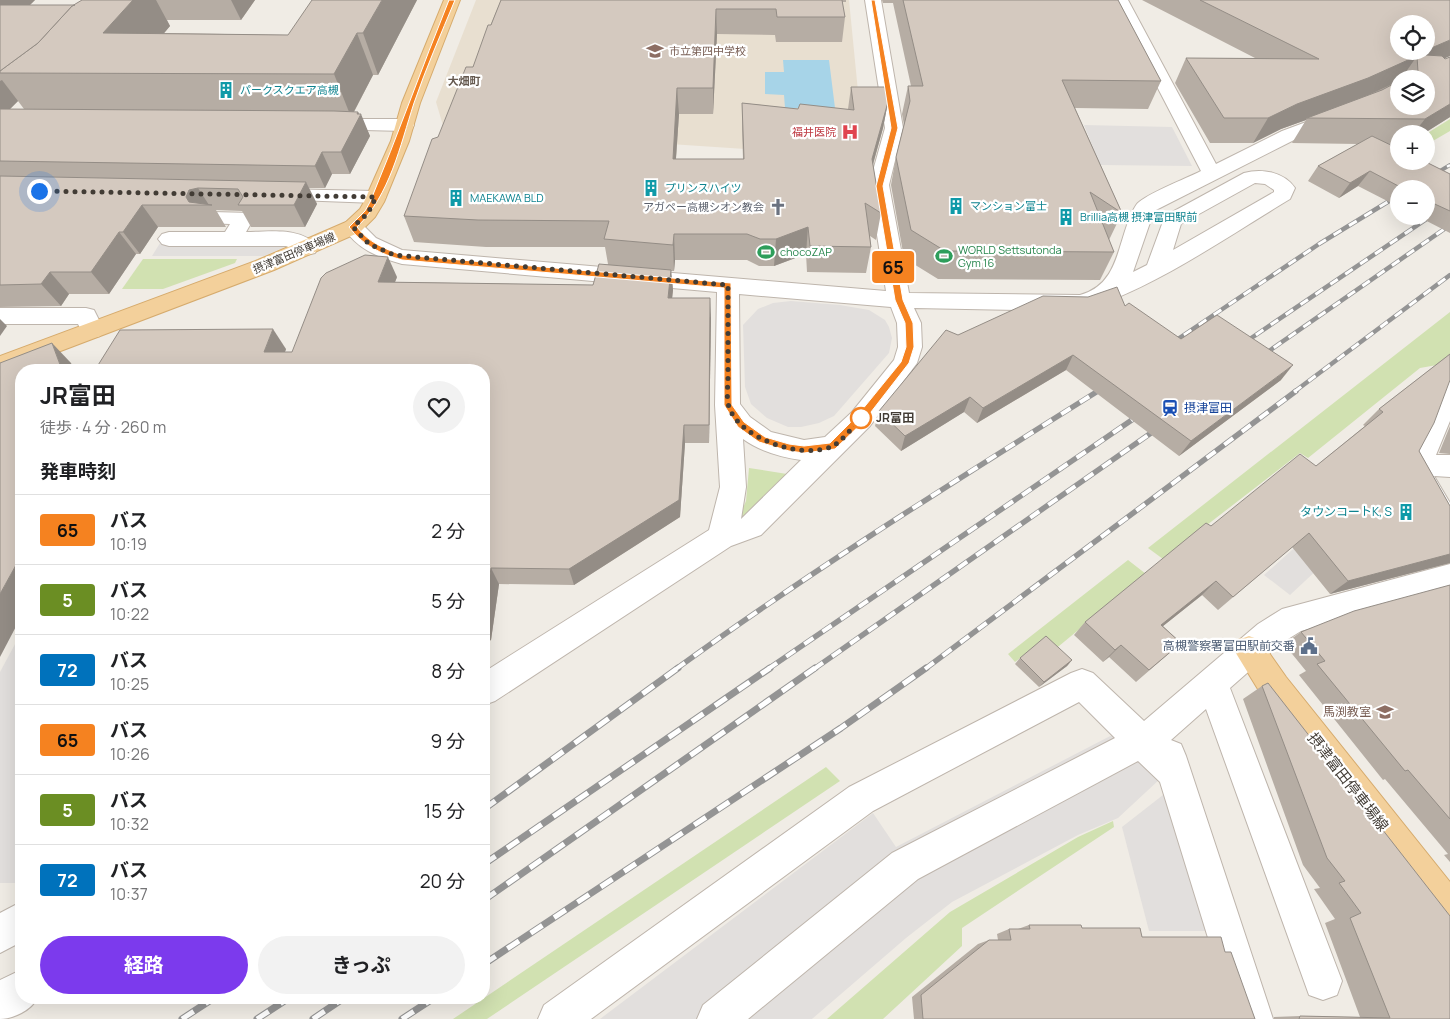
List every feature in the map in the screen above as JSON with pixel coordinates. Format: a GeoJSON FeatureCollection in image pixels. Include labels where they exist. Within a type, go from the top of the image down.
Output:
{"type":"FeatureCollection","features":[{"type":"Feature","properties":{"kind":"main road","name":"摂津富田停車場線"},"geometry":{"type":"LineString","coordinates":[[0,365],[307,248],[353,227],[368,213],[376,197],[452,0]]}},
{"type":"Feature","properties":{"kind":"main road","name":"摂津富田停車場線"},"geometry":{"type":"LineString","coordinates":[[1249,650],[1275,688],[1450,912]]}},
{"type":"Feature","properties":{"kind":"street"},"geometry":{"type":"LineString","coordinates":[[490,686],[721,537],[751,527],[861,419],[905,363],[910,347],[910,331],[907,315],[899,300],[880,186],[894,128],[874,0]]}},
{"type":"Feature","properties":{"kind":"street"},"geometry":{"type":"LineString","coordinates":[[1120,0],[1212,174]]}},
{"type":"Feature","properties":{"kind":"street"},"geometry":{"type":"LineString","coordinates":[[1109,293],[1116,284],[1145,207],[1289,135],[1358,109],[1390,93]]}},
{"type":"Feature","properties":{"kind":"street"},"geometry":{"type":"LineString","coordinates":[[311,124],[405,125]]}},
{"type":"Feature","properties":{"kind":"street"},"geometry":{"type":"LineString","coordinates":[[353,227],[365,241],[380,250],[402,257],[899,300],[1071,304],[1088,302],[1156,269],[1283,195],[1284,188],[1270,178],[1251,177],[1172,221],[1156,269]]}},
{"type":"Feature","properties":{"kind":"street"},"geometry":{"type":"LineString","coordinates":[[255,195],[376,197]]}},
{"type":"Feature","properties":{"kind":"street"},"geometry":{"type":"LineString","coordinates":[[222,217],[244,218],[232,239]]}},
{"type":"Feature","properties":{"kind":"street"},"geometry":{"type":"LineString","coordinates":[[178,237],[290,239],[307,248]]}},
{"type":"Feature","properties":{"kind":"street"},"geometry":{"type":"LineString","coordinates":[[358,264],[380,250]]}},
{"type":"Feature","properties":{"kind":"street"},"geometry":{"type":"LineString","coordinates":[[721,537],[728,516],[733,487],[728,405],[728,285]]}},
{"type":"Feature","properties":{"kind":"street"},"geometry":{"type":"LineString","coordinates":[[0,316],[86,316],[92,330]]}},
{"type":"Feature","properties":{"kind":"street"},"geometry":{"type":"LineString","coordinates":[[1416,465],[1430,442],[1450,384]]}},
{"type":"Feature","properties":{"kind":"street"},"geometry":{"type":"LineString","coordinates":[[728,405],[741,424],[762,439],[789,448],[804,450],[832,446]]}},
{"type":"Feature","properties":{"kind":"street"},"geometry":{"type":"LineString","coordinates":[[1416,465],[1450,466]]}},
{"type":"Feature","properties":{"kind":"street"},"geometry":{"type":"LineString","coordinates":[[1416,465],[1426,489],[1450,528]]}},
{"type":"Feature","properties":{"kind":"street"},"geometry":{"type":"LineString","coordinates":[[717,1019],[905,866],[1151,736],[1268,634],[1293,619],[1450,577]]}},
{"type":"Feature","properties":{"kind":"street"},"geometry":{"type":"LineString","coordinates":[[1212,683],[1323,981]]}},
{"type":"Feature","properties":{"kind":"street"},"geometry":{"type":"LineString","coordinates":[[558,1019],[861,799],[1082,684],[1151,736],[1175,773],[1253,1019]]}},
{"type":"Feature","properties":{"kind":"street"},"geometry":{"type":"LineString","coordinates":[[0,934],[15,925]]}},
{"type":"Feature","properties":{"kind":"street"},"geometry":{"type":"LineString","coordinates":[[0,1003],[15,993]]}},
{"type":"Feature","properties":{"kind":"shaded area","name":"市立第四中学校"},"geometry":{"type":"Polygon","coordinates":[[[476,0],[849,0],[862,132],[776,151],[444,129],[436,102],[476,0]]]}},
{"type":"Feature","properties":{"kind":"shaded area"},"geometry":{"type":"Polygon","coordinates":[[[1084,125],[1172,127],[1192,166],[1100,165],[1084,125]]]}},
{"type":"Feature","properties":{"kind":"shaded area"},"geometry":{"type":"Polygon","coordinates":[[[165,235],[287,246],[264,256],[152,256],[165,235]]]}},
{"type":"Feature","properties":{"kind":"shaded area"},"geometry":{"type":"Polygon","coordinates":[[[791,301],[840,305],[869,310],[885,320],[892,338],[889,353],[834,416],[819,423],[801,427],[788,427],[767,418],[751,404],[745,387],[743,325],[758,309],[773,303],[791,301]]]}},
{"type":"Feature","properties":{"kind":"shaded area"},"geometry":{"type":"Polygon","coordinates":[[[1340,507],[1380,511],[1290,595],[1264,575],[1340,507]]]}},
{"type":"Feature","properties":{"kind":"shaded area"},"geometry":{"type":"Polygon","coordinates":[[[15,644],[15,883],[0,883],[0,672],[15,644]]]}},
{"type":"Feature","properties":{"kind":"shaded area"},"geometry":{"type":"Polygon","coordinates":[[[1116,733],[1160,779],[1118,818],[1078,835],[952,902],[906,938],[812,1019],[600,1019],[873,813],[896,847],[1116,733]]]}},
{"type":"Feature","properties":{"kind":"shaded area"},"geometry":{"type":"Polygon","coordinates":[[[1172,788],[1232,931],[1149,931],[1122,827],[1172,788]]]}},
{"type":"Feature","properties":{"kind":"green space"},"geometry":{"type":"Polygon","coordinates":[[[1450,119],[1450,131],[1435,140],[1435,128],[1450,119]]]}},
{"type":"Feature","properties":{"kind":"green space"},"geometry":{"type":"Polygon","coordinates":[[[143,259],[237,259],[235,263],[163,289],[122,289],[143,259]]]}},
{"type":"Feature","properties":{"kind":"green space"},"geometry":{"type":"Polygon","coordinates":[[[1450,312],[1450,355],[1437,365],[1420,368],[1308,458],[1300,453],[1163,559],[1148,548],[1450,312]]]}},
{"type":"Feature","properties":{"kind":"green space"},"geometry":{"type":"Polygon","coordinates":[[[749,468],[787,474],[742,521],[739,517],[746,501],[749,468]]]}},
{"type":"Feature","properties":{"kind":"green space"},"geometry":{"type":"Polygon","coordinates":[[[1128,560],[1146,574],[1053,651],[1042,641],[1015,662],[1008,654],[1128,560]]]}},
{"type":"Feature","properties":{"kind":"green space"},"geometry":{"type":"Polygon","coordinates":[[[826,767],[840,781],[487,1019],[453,1019],[475,1004],[490,1004],[490,994],[826,767]]]}},
{"type":"Feature","properties":{"kind":"green space"},"geometry":{"type":"Polygon","coordinates":[[[1113,821],[1114,827],[962,928],[962,946],[883,1019],[827,1019],[950,912],[1078,837],[1113,821]]]}},
{"type":"Feature","properties":{"kind":"water"},"geometry":{"type":"Polygon","coordinates":[[[783,60],[829,60],[835,108],[785,108],[784,95],[765,94],[765,72],[784,72],[783,60]]]}},
{"type":"Feature","properties":{"kind":"building"},"geometry":{"type":"Polygon","coordinates":[[[82,0],[133,0],[103,33],[288,35],[312,0],[382,0],[363,33],[357,33],[334,74],[0,73],[0,71],[38,43],[72,6],[82,0]]]}},
{"type":"Feature","properties":{"kind":"building"},"geometry":{"type":"Polygon","coordinates":[[[501,0],[842,0],[845,17],[777,17],[776,9],[716,9],[713,88],[677,88],[673,159],[744,159],[742,103],[798,109],[800,104],[854,110],[851,87],[885,87],[888,102],[872,159],[881,213],[865,203],[871,247],[810,246],[808,227],[776,239],[760,239],[747,234],[674,234],[673,245],[604,239],[609,221],[478,220],[404,216],[432,139],[438,137],[466,67],[473,67],[488,25],[491,25],[501,0]]]}},
{"type":"Feature","properties":{"kind":"building"},"geometry":{"type":"Polygon","coordinates":[[[903,0],[1118,0],[1161,81],[1062,80],[1122,213],[1090,192],[1114,252],[945,251],[911,230],[896,157],[910,101],[908,86],[923,86],[903,0]]]}},
{"type":"Feature","properties":{"kind":"building"},"geometry":{"type":"Polygon","coordinates":[[[1200,0],[1450,0],[1450,40],[1435,46],[1435,15],[1390,15],[1390,60],[1408,60],[1368,78],[1297,104],[1268,118],[1224,118],[1186,58],[1319,59],[1200,0]]]}},
{"type":"Feature","properties":{"kind":"building"},"geometry":{"type":"Polygon","coordinates":[[[0,5],[75,5],[38,43],[0,71],[0,5]]]}},
{"type":"Feature","properties":{"kind":"building"},"geometry":{"type":"Polygon","coordinates":[[[1435,56],[1442,56],[1445,59],[1450,57],[1450,104],[1435,113],[1435,70],[1418,70],[1417,60],[1435,60],[1435,56]]]}},
{"type":"Feature","properties":{"kind":"building"},"geometry":{"type":"Polygon","coordinates":[[[1390,86],[1390,115],[1432,115],[1425,119],[1307,118],[1390,86]]]}},
{"type":"Feature","properties":{"kind":"building"},"geometry":{"type":"Polygon","coordinates":[[[0,109],[334,111],[358,112],[357,114],[361,114],[341,152],[322,152],[315,166],[0,161],[0,109]]]}},
{"type":"Feature","properties":{"kind":"building"},"geometry":{"type":"Polygon","coordinates":[[[1372,136],[1390,145],[1390,170],[1435,170],[1435,166],[1450,174],[1450,211],[1435,204],[1435,180],[1390,180],[1390,182],[1370,171],[1350,183],[1318,166],[1372,136]]]}},
{"type":"Feature","properties":{"kind":"building"},"geometry":{"type":"Polygon","coordinates":[[[0,176],[306,182],[294,205],[238,205],[243,197],[238,189],[198,188],[189,190],[186,197],[189,202],[212,205],[142,205],[123,232],[119,232],[91,272],[50,272],[41,284],[0,285],[0,176]]]}},
{"type":"Feature","properties":{"kind":"building"},"geometry":{"type":"Polygon","coordinates":[[[365,255],[388,257],[378,282],[593,285],[599,264],[671,270],[668,298],[710,298],[709,425],[684,425],[679,500],[569,569],[491,568],[490,575],[490,364],[99,364],[120,330],[273,329],[264,352],[292,352],[321,278],[326,273],[365,255]]]}},
{"type":"Feature","properties":{"kind":"building"},"geometry":{"type":"Polygon","coordinates":[[[1117,287],[1125,306],[1129,303],[1181,339],[1217,315],[1293,365],[1191,441],[1073,355],[983,408],[970,397],[905,436],[879,411],[946,330],[958,335],[1043,296],[1088,297],[1117,287]]]}},
{"type":"Feature","properties":{"kind":"building"},"geometry":{"type":"Polygon","coordinates":[[[52,343],[60,364],[15,364],[15,567],[0,594],[0,363],[52,343]]]}},
{"type":"Feature","properties":{"kind":"building"},"geometry":{"type":"Polygon","coordinates":[[[1450,354],[1450,380],[1434,423],[1419,451],[1450,506],[1450,554],[1348,581],[1309,533],[1233,597],[1216,581],[1161,625],[1181,643],[1149,670],[1121,645],[1115,650],[1085,622],[1206,523],[1211,526],[1300,454],[1316,466],[1383,412],[1379,409],[1450,354]]]}},
{"type":"Feature","properties":{"kind":"building"},"geometry":{"type":"Polygon","coordinates":[[[1450,585],[1450,819],[1408,770],[1405,771],[1317,664],[1325,661],[1301,632],[1354,611],[1450,585]]]}},
{"type":"Feature","properties":{"kind":"building"},"geometry":{"type":"Polygon","coordinates":[[[1046,636],[1072,660],[1044,682],[1020,658],[1046,636]]]}},
{"type":"Feature","properties":{"kind":"building"},"geometry":{"type":"Polygon","coordinates":[[[1268,683],[1450,916],[1450,1019],[1299,1019],[1300,1016],[1390,1018],[1350,918],[1361,913],[1339,883],[1345,881],[1327,858],[1262,686],[1268,683]]]}},
{"type":"Feature","properties":{"kind":"building"},"geometry":{"type":"Polygon","coordinates":[[[1029,925],[1081,925],[1082,928],[1140,928],[1142,937],[1221,937],[1225,952],[1231,952],[1255,1019],[923,1019],[921,995],[989,940],[1011,940],[1009,929],[1030,929],[1029,925]]]}},
{"type":"Feature","properties":{"kind":"railway"},"geometry":{"type":"LineString","coordinates":[[1435,174],[1450,165]]}},
{"type":"Feature","properties":{"kind":"railway"},"geometry":{"type":"LineString","coordinates":[[1424,180],[1438,172]]}},
{"type":"Feature","properties":{"kind":"railway"},"geometry":{"type":"LineString","coordinates":[[1169,345],[1319,244],[1390,201]]}},
{"type":"Feature","properties":{"kind":"railway"},"geometry":{"type":"LineString","coordinates":[[1241,345],[1450,203]]}},
{"type":"Feature","properties":{"kind":"railway"},"geometry":{"type":"LineString","coordinates":[[1259,358],[1450,225]]}},
{"type":"Feature","properties":{"kind":"railway"},"geometry":{"type":"LineString","coordinates":[[1294,392],[1450,275]]}},
{"type":"Feature","properties":{"kind":"railway"},"geometry":{"type":"LineString","coordinates":[[1096,392],[1108,385]]}},
{"type":"Feature","properties":{"kind":"railway"},"geometry":{"type":"LineString","coordinates":[[676,669],[832,561],[937,492],[1098,391]]}},
{"type":"Feature","properties":{"kind":"railway"},"geometry":{"type":"LineString","coordinates":[[925,669],[1296,391]]}},
{"type":"Feature","properties":{"kind":"railway"},"geometry":{"type":"LineString","coordinates":[[768,669],[1142,413]]}},
{"type":"Feature","properties":{"kind":"railway"},"geometry":{"type":"LineString","coordinates":[[814,669],[1161,426]]}},
{"type":"Feature","properties":{"kind":"railway"},"geometry":{"type":"LineString","coordinates":[[490,805],[678,668]]}},
{"type":"Feature","properties":{"kind":"railway"},"geometry":{"type":"LineString","coordinates":[[490,860],[770,668]]}},
{"type":"Feature","properties":{"kind":"railway"},"geometry":{"type":"LineString","coordinates":[[490,896],[815,668]]}},
{"type":"Feature","properties":{"kind":"railway"},"geometry":{"type":"LineString","coordinates":[[490,960],[841,728],[926,668]]}},
{"type":"Feature","properties":{"kind":"railway"},"geometry":{"type":"LineString","coordinates":[[182,1019],[205,1004]]}},
{"type":"Feature","properties":{"kind":"railway"},"geometry":{"type":"LineString","coordinates":[[257,1019],[280,1004]]}},
{"type":"Feature","properties":{"kind":"railway"},"geometry":{"type":"LineString","coordinates":[[313,1019],[335,1004]]}},
{"type":"Feature","properties":{"kind":"railway"},"geometry":{"type":"LineString","coordinates":[[402,1019],[425,1004]]}},
{"type":"Feature","properties":{"kind":"bus line","name":"65"},"geometry":{"type":"LineString","coordinates":[[452,0],[411,103],[400,140],[374,202],[368,213],[353,227],[358,234],[369,244],[380,250],[402,257],[728,285],[728,405],[733,415],[741,424],[762,439],[789,448],[804,450],[832,446],[861,419],[905,363],[910,347],[909,323],[899,300],[880,186],[882,167],[894,134],[894,128],[873,0]]}},
{"type":"Feature","properties":{"kind":"place","name":"市立第四中学校"},"geometry":{"type":"Point","coordinates":[655,51]}},
{"type":"Feature","properties":{"kind":"place","name":"パークスクエア高槻"},"geometry":{"type":"Point","coordinates":[226,90]}},
{"type":"Feature","properties":{"kind":"place","name":"福井医院"},"geometry":{"type":"Point","coordinates":[850,132]}},
{"type":"Feature","properties":{"kind":"place","name":"プリンスハイツ"},"geometry":{"type":"Point","coordinates":[651,188]}},
{"type":"Feature","properties":{"kind":"place","name":"MAEKAWA BLD"},"geometry":{"type":"Point","coordinates":[456,198]}},
{"type":"Feature","properties":{"kind":"place","name":"マンション富士"},"geometry":{"type":"Point","coordinates":[956,206]}},
{"type":"Feature","properties":{"kind":"place","name":"アガペー高槻シオン教会"},"geometry":{"type":"Point","coordinates":[778,207]}},
{"type":"Feature","properties":{"kind":"place","name":"Brillia高槻 摂津富田駅前"},"geometry":{"type":"Point","coordinates":[1066,217]}},
{"type":"Feature","properties":{"kind":"place","name":"chocoZAP"},"geometry":{"type":"Point","coordinates":[766,252]}},
{"type":"Feature","properties":{"kind":"place","name":"WORLD Settsutonda Gym 16"},"geometry":{"type":"Point","coordinates":[944,256]}},
{"type":"Feature","properties":{"kind":"place","name":"摂津富田"},"geometry":{"type":"Point","coordinates":[1170,408]}},
{"type":"Feature","properties":{"kind":"place","name":"JR富田"},"geometry":{"type":"Point","coordinates":[861,418]}},
{"type":"Feature","properties":{"kind":"place","name":"タウンコートK, S"},"geometry":{"type":"Point","coordinates":[1406,512]}},
{"type":"Feature","properties":{"kind":"place","name":"高槻警察署富田駅前交番"},"geometry":{"type":"Point","coordinates":[1309,646]}},
{"type":"Feature","properties":{"kind":"place","name":"馬渕教室"},"geometry":{"type":"Point","coordinates":[1385,712]}},
{"type":"Feature","properties":{"kind":"district","name":"大畑町"},"geometry":{"type":"Point","coordinates":[464,81]}},
{"type":"Feature","properties":{"kind":"route"},"geometry":{"type":"LineString","coordinates":[[39,191],[376,197],[368,213],[353,227],[369,244],[394,255],[728,285],[728,405],[733,415],[741,424],[762,439],[789,448],[804,450],[832,446],[861,418]]}}]}
